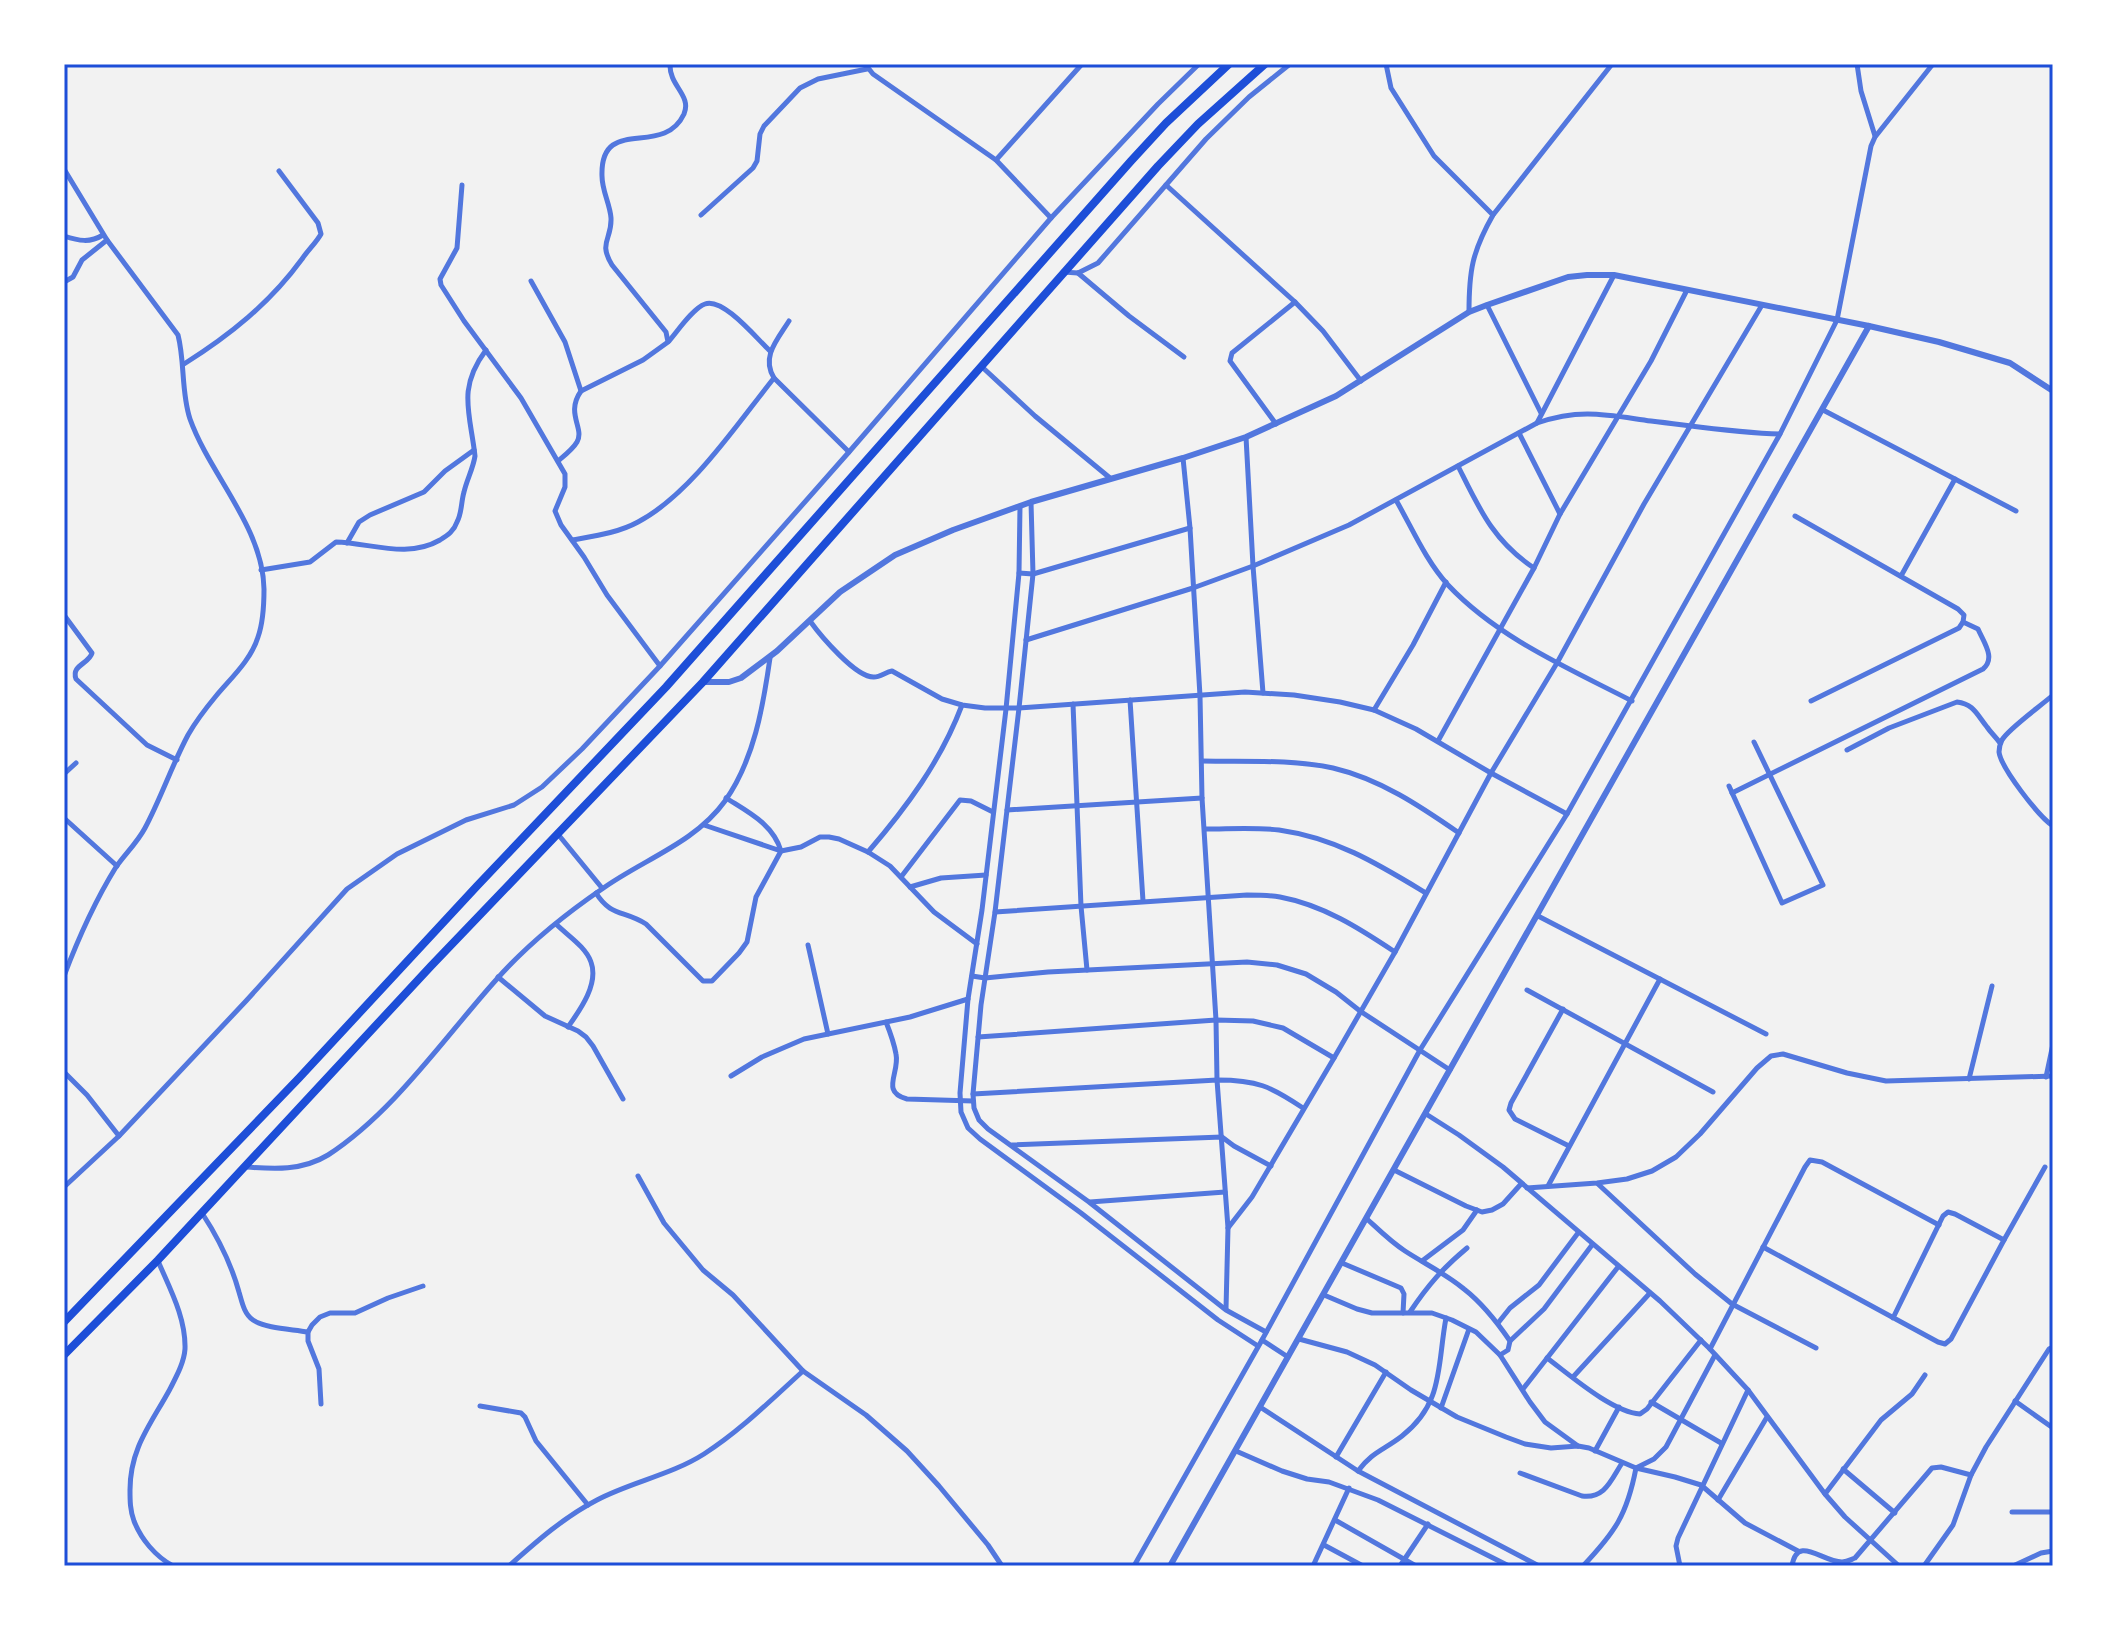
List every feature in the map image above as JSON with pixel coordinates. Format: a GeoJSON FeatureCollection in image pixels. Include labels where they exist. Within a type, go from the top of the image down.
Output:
{"type":"FeatureCollection","features":[{"type":"Feature","properties":{"kind":"highway"},"geometry":{"type":"LineString","coordinates":[[64,1322],[666,687],[1111,182],[1166,123],[1229,64]]}},
{"type":"Feature","properties":{"kind":"highway"},"geometry":{"type":"LineString","coordinates":[[64,1355],[158,1260],[557,833],[703,682],[1063,272],[1198,124],[1265,64]]}},
{"type":"Feature","properties":{"kind":"street"},"geometry":{"type":"LineString","coordinates":[[668,342],[666,332],[606,256],[611,217],[602,174],[603,160],[612,144],[671,132],[683,115],[686,100],[670,75],[670,64]]}},
{"type":"Feature","properties":{"kind":"street"},"geometry":{"type":"LineString","coordinates":[[996,160],[1082,64]]}},
{"type":"Feature","properties":{"kind":"street"},"geometry":{"type":"LineString","coordinates":[[64,1187],[119,1136],[347,889],[397,854],[466,820],[514,805],[542,787],[582,749],[660,666],[1051,218],[1199,64]]}},
{"type":"Feature","properties":{"kind":"street"},"geometry":{"type":"LineString","coordinates":[[1063,272],[1078,273],[1107,255],[1224,121],[1290,64]]}},
{"type":"Feature","properties":{"kind":"street"},"geometry":{"type":"LineString","coordinates":[[1386,64],[1391,88],[1434,156],[1493,215]]}},
{"type":"Feature","properties":{"kind":"street"},"geometry":{"type":"LineString","coordinates":[[1469,312],[1472,262],[1479,240],[1493,215],[1612,64]]}},
{"type":"Feature","properties":{"kind":"street"},"geometry":{"type":"LineString","coordinates":[[1857,64],[1861,91],[1875,137]]}},
{"type":"Feature","properties":{"kind":"street"},"geometry":{"type":"LineString","coordinates":[[1134,1566],[1420,1050],[1567,814],[1780,434],[1837,320],[1867,157],[1875,137],[1933,64]]}},
{"type":"Feature","properties":{"kind":"street"},"geometry":{"type":"LineString","coordinates":[[701,215],[753,168],[764,126],[800,88],[818,79],[866,66],[996,160],[1051,218]]}},
{"type":"Feature","properties":{"kind":"street"},"geometry":{"type":"LineString","coordinates":[[64,169],[105,238],[178,335],[188,414],[197,437],[246,524],[264,587],[258,638],[243,665],[199,717],[143,832],[117,866],[91,914],[64,976]]}},
{"type":"Feature","properties":{"kind":"street"},"geometry":{"type":"LineString","coordinates":[[183,364],[219,342],[263,306],[283,285],[321,234],[318,223],[279,171]]}},
{"type":"Feature","properties":{"kind":"street"},"geometry":{"type":"LineString","coordinates":[[462,185],[457,248],[440,279],[441,285],[521,398],[558,461],[567,480],[555,511],[557,518],[607,595],[660,666]]}},
{"type":"Feature","properties":{"kind":"street"},"geometry":{"type":"LineString","coordinates":[[1166,185],[1295,302],[1323,331],[1361,381]]}},
{"type":"Feature","properties":{"kind":"street"},"geometry":{"type":"LineString","coordinates":[[64,236],[83,241],[105,238]]}},
{"type":"Feature","properties":{"kind":"street"},"geometry":{"type":"LineString","coordinates":[[64,282],[73,277],[82,260],[105,238]]}},
{"type":"Feature","properties":{"kind":"street"},"geometry":{"type":"LineString","coordinates":[[1078,273],[1184,357]]}},
{"type":"Feature","properties":{"kind":"street"},"geometry":{"type":"LineString","coordinates":[[1537,423],[1614,275]]}},
{"type":"Feature","properties":{"kind":"street"},"geometry":{"type":"LineString","coordinates":[[703,682],[729,682],[741,678],[770,658],[840,592],[895,555],[1031,502],[1246,437],[1336,396],[1469,312],[1568,277],[1614,275],[1939,342],[2010,363],[2053,391]]}},
{"type":"Feature","properties":{"kind":"street"},"geometry":{"type":"LineString","coordinates":[[531,281],[565,342],[581,391]]}},
{"type":"Feature","properties":{"kind":"street"},"geometry":{"type":"LineString","coordinates":[[1438,741],[1534,568],[1560,514],[1651,361],[1687,290]]}},
{"type":"Feature","properties":{"kind":"street"},"geometry":{"type":"LineString","coordinates":[[1276,424],[1230,357],[1295,302]]}},
{"type":"Feature","properties":{"kind":"street"},"geometry":{"type":"LineString","coordinates":[[558,461],[576,445],[579,438],[574,415],[581,391],[643,360],[668,342],[706,303],[715,303],[732,315],[770,351]]}},
{"type":"Feature","properties":{"kind":"street"},"geometry":{"type":"LineString","coordinates":[[1487,305],[1542,414]]}},
{"type":"Feature","properties":{"kind":"street"},"geometry":{"type":"LineString","coordinates":[[1228,1228],[1252,1197],[1334,1058],[1491,773],[1762,305]]}},
{"type":"Feature","properties":{"kind":"street"},"geometry":{"type":"LineString","coordinates":[[789,321],[770,351],[770,370],[774,378],[849,452]]}},
{"type":"Feature","properties":{"kind":"street"},"geometry":{"type":"LineString","coordinates":[[1170,1566],[1869,326]]}},
{"type":"Feature","properties":{"kind":"street"},"geometry":{"type":"LineString","coordinates":[[261,570],[310,562],[336,542],[407,550],[423,547],[450,533],[458,521],[464,489],[474,466],[467,394],[471,375],[486,350]]}},
{"type":"Feature","properties":{"kind":"street"},"geometry":{"type":"LineString","coordinates":[[981,365],[1035,416],[1110,478]]}},
{"type":"Feature","properties":{"kind":"street"},"geometry":{"type":"LineString","coordinates":[[572,540],[609,533],[637,522],[662,506],[708,460],[774,378]]}},
{"type":"Feature","properties":{"kind":"street"},"geometry":{"type":"LineString","coordinates":[[1823,410],[2016,511]]}},
{"type":"Feature","properties":{"kind":"street"},"geometry":{"type":"LineString","coordinates":[[1026,640],[1253,566],[1349,525],[1537,423],[1557,416],[1586,412],[1780,434]]}},
{"type":"Feature","properties":{"kind":"street"},"geometry":{"type":"LineString","coordinates":[[1519,433],[1560,514]]}},
{"type":"Feature","properties":{"kind":"street"},"geometry":{"type":"LineString","coordinates":[[1246,437],[1263,693]]}},
{"type":"Feature","properties":{"kind":"street"},"geometry":{"type":"LineString","coordinates":[[347,543],[359,522],[424,492],[445,471],[474,450]]}},
{"type":"Feature","properties":{"kind":"street"},"geometry":{"type":"LineString","coordinates":[[1183,458],[1200,696],[1202,798],[1228,1228],[1226,1310]]}},
{"type":"Feature","properties":{"kind":"street"},"geometry":{"type":"LineString","coordinates":[[1458,466],[1480,512],[1493,531],[1506,547],[1534,568]]}},
{"type":"Feature","properties":{"kind":"street"},"geometry":{"type":"LineString","coordinates":[[1901,576],[1955,479]]}},
{"type":"Feature","properties":{"kind":"street"},"geometry":{"type":"LineString","coordinates":[[1396,500],[1429,558],[1446,582],[1469,604],[1500,629],[1557,663],[1632,701]]}},
{"type":"Feature","properties":{"kind":"street"},"geometry":{"type":"LineString","coordinates":[[1031,502],[1033,574],[978,1037],[974,1108],[979,1120],[1010,1145],[1089,1202],[1226,1310],[1266,1332]]}},
{"type":"Feature","properties":{"kind":"street"},"geometry":{"type":"LineString","coordinates":[[1020,506],[1019,573],[1006,709],[968,999],[961,1112],[968,1128],[980,1139],[1218,1320],[1258,1346]]}},
{"type":"Feature","properties":{"kind":"street"},"geometry":{"type":"LineString","coordinates":[[1795,516],[1964,615],[1959,628],[1811,701]]}},
{"type":"Feature","properties":{"kind":"street"},"geometry":{"type":"LineString","coordinates":[[1019,573],[1033,574],[1190,528]]}},
{"type":"Feature","properties":{"kind":"street"},"geometry":{"type":"LineString","coordinates":[[1374,710],[1446,582]]}},
{"type":"Feature","properties":{"kind":"street"},"geometry":{"type":"LineString","coordinates":[[64,615],[92,653],[76,670],[76,679],[147,745],[177,760]]}},
{"type":"Feature","properties":{"kind":"street"},"geometry":{"type":"LineString","coordinates":[[810,621],[834,650],[863,674],[873,677],[892,671],[942,699],[962,705],[1006,709],[1245,692],[1294,695],[1374,710],[1438,741],[1567,814]]}},
{"type":"Feature","properties":{"kind":"street"},"geometry":{"type":"LineString","coordinates":[[1732,793],[1983,669],[1990,657],[1978,629],[1963,622]]}},
{"type":"Feature","properties":{"kind":"street"},"geometry":{"type":"LineString","coordinates":[[244,1167],[278,1170],[303,1166],[326,1156],[393,1098],[498,977],[556,924],[602,888],[704,825],[739,778],[763,705],[770,658]]}},
{"type":"Feature","properties":{"kind":"street"},"geometry":{"type":"LineString","coordinates":[[2053,695],[2004,736],[1999,750],[2007,768],[2042,818],[2053,826]]}},
{"type":"Feature","properties":{"kind":"street"},"geometry":{"type":"LineString","coordinates":[[1130,700],[1143,901]]}},
{"type":"Feature","properties":{"kind":"street"},"geometry":{"type":"LineString","coordinates":[[1847,750],[1889,728],[1957,702],[1975,709],[2000,743]]}},
{"type":"Feature","properties":{"kind":"street"},"geometry":{"type":"LineString","coordinates":[[1073,704],[1081,906],[1087,970]]}},
{"type":"Feature","properties":{"kind":"street"},"geometry":{"type":"LineString","coordinates":[[868,852],[900,815],[921,784],[951,733],[962,705]]}},
{"type":"Feature","properties":{"kind":"street"},"geometry":{"type":"LineString","coordinates":[[1729,786],[1782,903],[1823,885],[1754,742]]}},
{"type":"Feature","properties":{"kind":"street"},"geometry":{"type":"LineString","coordinates":[[1202,761],[1284,762],[1333,768],[1380,784],[1416,803],[1459,833]]}},
{"type":"Feature","properties":{"kind":"street"},"geometry":{"type":"LineString","coordinates":[[64,774],[76,763]]}},
{"type":"Feature","properties":{"kind":"street"},"geometry":{"type":"LineString","coordinates":[[596,893],[609,909],[646,924],[699,978],[712,981],[747,942],[756,897],[781,851],[777,838],[761,821],[726,798]]}},
{"type":"Feature","properties":{"kind":"street"},"geometry":{"type":"LineString","coordinates":[[1007,810],[1202,798]]}},
{"type":"Feature","properties":{"kind":"street"},"geometry":{"type":"LineString","coordinates":[[901,877],[960,800],[971,801],[993,812]]}},
{"type":"Feature","properties":{"kind":"street"},"geometry":{"type":"LineString","coordinates":[[64,818],[117,866]]}},
{"type":"Feature","properties":{"kind":"street"},"geometry":{"type":"LineString","coordinates":[[704,825],[781,851],[801,847],[820,837],[829,837],[868,852],[890,866],[934,912],[977,944]]}},
{"type":"Feature","properties":{"kind":"street"},"geometry":{"type":"LineString","coordinates":[[1205,829],[1277,830],[1315,837],[1350,849],[1426,893]]}},
{"type":"Feature","properties":{"kind":"street"},"geometry":{"type":"LineString","coordinates":[[557,833],[602,888]]}},
{"type":"Feature","properties":{"kind":"street"},"geometry":{"type":"LineString","coordinates":[[910,887],[941,878],[986,875]]}},
{"type":"Feature","properties":{"kind":"street"},"geometry":{"type":"LineString","coordinates":[[995,912],[1208,897],[1279,897],[1318,908],[1349,922],[1395,952]]}},
{"type":"Feature","properties":{"kind":"street"},"geometry":{"type":"LineString","coordinates":[[1538,916],[1766,1034]]}},
{"type":"Feature","properties":{"kind":"street"},"geometry":{"type":"LineString","coordinates":[[556,924],[592,963],[593,976],[588,993],[568,1027]]}},
{"type":"Feature","properties":{"kind":"street"},"geometry":{"type":"LineString","coordinates":[[808,945],[828,1034]]}},
{"type":"Feature","properties":{"kind":"street"},"geometry":{"type":"LineString","coordinates":[[972,976],[985,978],[1247,962],[1277,965],[1306,974],[1336,992],[1450,1070]]}},
{"type":"Feature","properties":{"kind":"street"},"geometry":{"type":"LineString","coordinates":[[498,977],[545,1016],[586,1037],[623,1099]]}},
{"type":"Feature","properties":{"kind":"street"},"geometry":{"type":"LineString","coordinates":[[1548,1186],[1660,979]]}},
{"type":"Feature","properties":{"kind":"street"},"geometry":{"type":"LineString","coordinates":[[1969,1079],[1992,986]]}},
{"type":"Feature","properties":{"kind":"street"},"geometry":{"type":"LineString","coordinates":[[1527,990],[1713,1092]]}},
{"type":"Feature","properties":{"kind":"street"},"geometry":{"type":"LineString","coordinates":[[731,1076],[804,1039],[886,1022],[968,999]]}},
{"type":"Feature","properties":{"kind":"street"},"geometry":{"type":"LineString","coordinates":[[1563,1009],[1509,1110],[1515,1119],[1569,1146]]}},
{"type":"Feature","properties":{"kind":"street"},"geometry":{"type":"LineString","coordinates":[[978,1037],[1216,1020],[1253,1021],[1283,1028],[1334,1058]]}},
{"type":"Feature","properties":{"kind":"street"},"geometry":{"type":"LineString","coordinates":[[886,1022],[897,1055],[892,1086],[899,1097],[907,1099],[960,1100],[1240,1080],[1261,1083],[1303,1108]]}},
{"type":"Feature","properties":{"kind":"street"},"geometry":{"type":"LineString","coordinates":[[1394,1170],[1482,1212],[1503,1204],[1524,1186],[1597,1183],[1627,1179],[1652,1171],[1676,1157],[1700,1134],[1771,1056],[1783,1054],[1800,1057],[1847,1073],[1886,1081],[2050,1076],[2053,1044]]}},
{"type":"Feature","properties":{"kind":"street"},"geometry":{"type":"LineString","coordinates":[[64,1072],[87,1095],[119,1136]]}},
{"type":"Feature","properties":{"kind":"street"},"geometry":{"type":"LineString","coordinates":[[1426,1114],[1470,1143],[1524,1186],[1701,1340],[1748,1390],[1825,1494],[1899,1566]]}},
{"type":"Feature","properties":{"kind":"street"},"geometry":{"type":"LineString","coordinates":[[1010,1145],[1222,1137],[1271,1166]]}},
{"type":"Feature","properties":{"kind":"street"},"geometry":{"type":"LineString","coordinates":[[1710,1349],[1810,1160],[1822,1162],[1939,1225]]}},
{"type":"Feature","properties":{"kind":"street"},"geometry":{"type":"LineString","coordinates":[[1763,1247],[1945,1344],[1951,1339],[2045,1167]]}},
{"type":"Feature","properties":{"kind":"street"},"geometry":{"type":"LineString","coordinates":[[638,1176],[664,1223],[703,1270],[733,1295],[803,1371],[866,1415],[907,1451],[988,1545],[1002,1566]]}},
{"type":"Feature","properties":{"kind":"street"},"geometry":{"type":"LineString","coordinates":[[1597,1183],[1732,1304],[1816,1348]]}},
{"type":"Feature","properties":{"kind":"street"},"geometry":{"type":"LineString","coordinates":[[1089,1202],[1225,1192]]}},
{"type":"Feature","properties":{"kind":"street"},"geometry":{"type":"LineString","coordinates":[[1422,1261],[1463,1230],[1477,1210]]}},
{"type":"Feature","properties":{"kind":"street"},"geometry":{"type":"LineString","coordinates":[[1893,1318],[1943,1216],[1948,1212],[2004,1240]]}},
{"type":"Feature","properties":{"kind":"street"},"geometry":{"type":"LineString","coordinates":[[201,1213],[230,1261],[246,1312],[252,1319],[262,1324],[308,1332]]}},
{"type":"Feature","properties":{"kind":"street"},"geometry":{"type":"LineString","coordinates":[[1367,1219],[1388,1239],[1466,1290],[1498,1323],[1510,1341]]}},
{"type":"Feature","properties":{"kind":"street"},"geometry":{"type":"LineString","coordinates":[[1498,1323],[1510,1308],[1539,1285],[1578,1233]]}},
{"type":"Feature","properties":{"kind":"street"},"geometry":{"type":"LineString","coordinates":[[1500,1355],[1508,1350],[1510,1341],[1544,1309],[1592,1245]]}},
{"type":"Feature","properties":{"kind":"street"},"geometry":{"type":"LineString","coordinates":[[1407,1313],[1440,1271],[1467,1248]]}},
{"type":"Feature","properties":{"kind":"street"},"geometry":{"type":"LineString","coordinates":[[158,1260],[183,1324],[185,1351],[177,1376],[133,1457],[130,1510],[140,1536],[165,1562],[173,1566]]}},
{"type":"Feature","properties":{"kind":"street"},"geometry":{"type":"LineString","coordinates":[[1342,1263],[1401,1288],[1407,1313]]}},
{"type":"Feature","properties":{"kind":"street"},"geometry":{"type":"LineString","coordinates":[[1523,1389],[1618,1267]]}},
{"type":"Feature","properties":{"kind":"street"},"geometry":{"type":"LineString","coordinates":[[321,1404],[319,1369],[308,1341],[312,1325],[330,1313],[355,1313],[423,1286]]}},
{"type":"Feature","properties":{"kind":"street"},"geometry":{"type":"LineString","coordinates":[[1573,1377],[1650,1293]]}},
{"type":"Feature","properties":{"kind":"street"},"geometry":{"type":"LineString","coordinates":[[1324,1295],[1372,1313],[1432,1313],[1476,1332],[1500,1355],[1545,1422],[1578,1446],[1636,1468],[1701,1485],[1745,1523],[1798,1551]]}},
{"type":"Feature","properties":{"kind":"street"},"geometry":{"type":"LineString","coordinates":[[1358,1471],[1374,1453],[1411,1428],[1431,1403],[1438,1384],[1446,1318]]}},
{"type":"Feature","properties":{"kind":"street"},"geometry":{"type":"LineString","coordinates":[[1441,1408],[1469,1329]]}},
{"type":"Feature","properties":{"kind":"street"},"geometry":{"type":"LineString","coordinates":[[1299,1339],[1347,1352],[1386,1372],[1431,1403],[1484,1429],[1525,1444],[1551,1448],[1578,1446]]}},
{"type":"Feature","properties":{"kind":"street"},"geometry":{"type":"LineString","coordinates":[[1262,1340],[1288,1357]]}},
{"type":"Feature","properties":{"kind":"street"},"geometry":{"type":"LineString","coordinates":[[1547,1358],[1589,1390],[1619,1407],[1640,1414],[1701,1340]]}},
{"type":"Feature","properties":{"kind":"street"},"geometry":{"type":"LineString","coordinates":[[1924,1566],[1953,1525],[1971,1475],[1986,1447],[2053,1347]]}},
{"type":"Feature","properties":{"kind":"street"},"geometry":{"type":"LineString","coordinates":[[1583,1566],[1613,1533],[1624,1514],[1636,1468],[1659,1455],[1715,1355]]}},
{"type":"Feature","properties":{"kind":"street"},"geometry":{"type":"LineString","coordinates":[[509,1566],[588,1505],[630,1485],[669,1472],[703,1454],[741,1427],[803,1371]]}},
{"type":"Feature","properties":{"kind":"street"},"geometry":{"type":"LineString","coordinates":[[1336,1457],[1386,1372]]}},
{"type":"Feature","properties":{"kind":"street"},"geometry":{"type":"LineString","coordinates":[[1825,1494],[1881,1420],[1912,1394],[1925,1375]]}},
{"type":"Feature","properties":{"kind":"street"},"geometry":{"type":"LineString","coordinates":[[1680,1566],[1676,1546],[1678,1538],[1748,1390]]}},
{"type":"Feature","properties":{"kind":"street"},"geometry":{"type":"LineString","coordinates":[[2015,1401],[2053,1428]]}},
{"type":"Feature","properties":{"kind":"street"},"geometry":{"type":"LineString","coordinates":[[1651,1402],[1721,1443]]}},
{"type":"Feature","properties":{"kind":"street"},"geometry":{"type":"LineString","coordinates":[[480,1406],[521,1413],[536,1441],[588,1505]]}},
{"type":"Feature","properties":{"kind":"street"},"geometry":{"type":"LineString","coordinates":[[1260,1407],[1358,1471],[1539,1566]]}},
{"type":"Feature","properties":{"kind":"street"},"geometry":{"type":"LineString","coordinates":[[1595,1451],[1619,1407]]}},
{"type":"Feature","properties":{"kind":"street"},"geometry":{"type":"LineString","coordinates":[[1718,1500],[1767,1417]]}},
{"type":"Feature","properties":{"kind":"street"},"geometry":{"type":"LineString","coordinates":[[1236,1451],[1282,1471],[1349,1488],[1509,1566]]}},
{"type":"Feature","properties":{"kind":"street"},"geometry":{"type":"LineString","coordinates":[[1520,1473],[1591,1497],[1607,1488],[1622,1463]]}},
{"type":"Feature","properties":{"kind":"street"},"geometry":{"type":"LineString","coordinates":[[1792,1566],[1793,1556],[1804,1550],[1831,1560],[1844,1562],[1855,1558],[1932,1468],[1941,1467],[1971,1475]]}},
{"type":"Feature","properties":{"kind":"street"},"geometry":{"type":"LineString","coordinates":[[1843,1469],[1895,1513]]}},
{"type":"Feature","properties":{"kind":"street"},"geometry":{"type":"LineString","coordinates":[[1313,1566],[1349,1488]]}},
{"type":"Feature","properties":{"kind":"street"},"geometry":{"type":"LineString","coordinates":[[2012,1512],[2053,1512]]}},
{"type":"Feature","properties":{"kind":"street"},"geometry":{"type":"LineString","coordinates":[[1335,1520],[1402,1563],[1416,1566]]}},
{"type":"Feature","properties":{"kind":"street"},"geometry":{"type":"LineString","coordinates":[[1402,1563],[1428,1524]]}},
{"type":"Feature","properties":{"kind":"street"},"geometry":{"type":"LineString","coordinates":[[1324,1545],[1363,1566]]}},
{"type":"Feature","properties":{"kind":"street"},"geometry":{"type":"LineString","coordinates":[[2013,1566],[2053,1551]]}}]}
